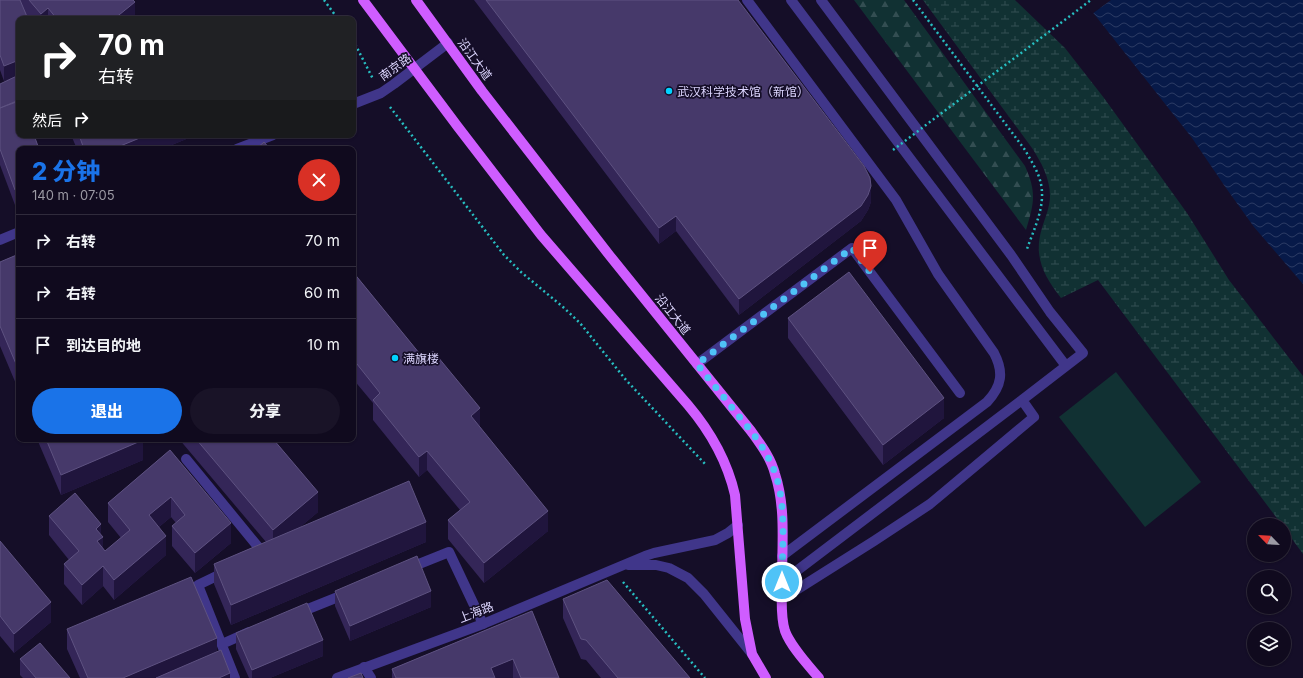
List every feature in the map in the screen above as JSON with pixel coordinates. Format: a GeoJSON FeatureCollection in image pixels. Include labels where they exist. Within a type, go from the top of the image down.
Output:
{"type":"FeatureCollection","features":[{"type":"Feature","properties":{"kind":"main road"},"geometry":{"type":"LineString","coordinates":[[363,0],[414,69],[542,235],[700,420],[715,442],[732,481],[738,525],[745,619],[752,654],[763,677]]}},
{"type":"Feature","properties":{"kind":"main road","name":"沿江大道"},"geometry":{"type":"LineString","coordinates":[[416,0],[487,97],[605,250],[751,431],[766,452],[775,472],[781,500],[782,599],[784,626],[788,637],[819,678]]}},
{"type":"Feature","properties":{"kind":"street"},"geometry":{"type":"LineString","coordinates":[[747,0],[896,200],[938,274],[994,353],[998,360],[1000,375],[999,385],[995,394],[987,402],[782,556]]}},
{"type":"Feature","properties":{"kind":"street"},"geometry":{"type":"LineString","coordinates":[[791,0],[1066,366]]}},
{"type":"Feature","properties":{"kind":"street"},"geometry":{"type":"LineString","coordinates":[[782,582],[1083,353],[1050,312],[1021,268],[821,0]]}},
{"type":"Feature","properties":{"kind":"street","name":"南京路"},"geometry":{"type":"LineString","coordinates":[[356,103],[380,93],[448,43]]}},
{"type":"Feature","properties":{"kind":"street"},"geometry":{"type":"LineString","coordinates":[[245,146],[265,138]]}},
{"type":"Feature","properties":{"kind":"street"},"geometry":{"type":"LineString","coordinates":[[0,240],[16,233]]}},
{"type":"Feature","properties":{"kind":"street"},"geometry":{"type":"LineString","coordinates":[[697,364],[852,248],[960,393]]}},
{"type":"Feature","properties":{"kind":"street"},"geometry":{"type":"LineString","coordinates":[[782,599],[930,504],[1034,417],[1022,400]]}},
{"type":"Feature","properties":{"kind":"street"},"geometry":{"type":"LineString","coordinates":[[186,459],[264,554],[251,560]]}},
{"type":"Feature","properties":{"kind":"street","name":"上海路"},"geometry":{"type":"LineString","coordinates":[[337,678],[483,624],[654,553],[714,540],[728,533],[738,525]]}},
{"type":"Feature","properties":{"kind":"street"},"geometry":{"type":"LineString","coordinates":[[398,572],[449,552],[483,624]]}},
{"type":"Feature","properties":{"kind":"street","name":"上海路"},"geometry":{"type":"LineString","coordinates":[[618,567],[656,565],[669,568],[688,578],[704,594],[752,654]]}},
{"type":"Feature","properties":{"kind":"street"},"geometry":{"type":"LineString","coordinates":[[231,570],[198,584],[235,678]]}},
{"type":"Feature","properties":{"kind":"street"},"geometry":{"type":"LineString","coordinates":[[288,617],[354,590]]}},
{"type":"Feature","properties":{"kind":"street"},"geometry":{"type":"LineString","coordinates":[[222,644],[258,629]]}},
{"type":"Feature","properties":{"kind":"street"},"geometry":{"type":"LineString","coordinates":[[364,667],[371,678]]}},
{"type":"Feature","properties":{"kind":"path"},"geometry":{"type":"LineString","coordinates":[[324,0],[336,16]]}},
{"type":"Feature","properties":{"kind":"path"},"geometry":{"type":"LineString","coordinates":[[913,0],[1025,150],[1040,178],[1042,199],[1040,215],[1021,268]]}},
{"type":"Feature","properties":{"kind":"path"},"geometry":{"type":"LineString","coordinates":[[893,150],[1091,0]]}},
{"type":"Feature","properties":{"kind":"path"},"geometry":{"type":"LineString","coordinates":[[356,46],[380,93],[504,255],[521,272],[580,323],[626,380],[707,466]]}},
{"type":"Feature","properties":{"kind":"path"},"geometry":{"type":"LineString","coordinates":[[618,567],[624,583],[705,678]]}},
{"type":"Feature","properties":{"kind":"green space"},"geometry":{"type":"Polygon","coordinates":[[[854,0],[904,0],[1025,166],[1033,191],[1031,212],[1026,230],[854,0]]]}},
{"type":"Feature","properties":{"kind":"green space"},"geometry":{"type":"Polygon","coordinates":[[[923,0],[1015,0],[1065,48],[1104,98],[1187,213],[1229,280],[1303,376],[1303,554],[1291,538],[1291,518],[1277,518],[1098,280],[1061,298],[1055,290],[1045,274],[1039,248],[1042,228],[1050,200],[1050,189],[1044,170],[1032,148],[923,0]]]}},
{"type":"Feature","properties":{"kind":"green space"},"geometry":{"type":"Polygon","coordinates":[[[1116,372],[1201,482],[1145,527],[1059,417],[1116,372]]]}},
{"type":"Feature","properties":{"kind":"water"},"geometry":{"type":"Polygon","coordinates":[[[1083,0],[1303,0],[1303,284],[1254,227],[1192,138],[1083,0]]]}},
{"type":"Feature","properties":{"kind":"pier"},"geometry":{"type":"Polygon","coordinates":[[[1081,0],[1111,0],[1092,14],[1081,0]]]}},
{"type":"Feature","properties":{"kind":"building"},"geometry":{"type":"Polygon","coordinates":[[[0,0],[20,0],[27,16],[16,16],[16,61],[4,66],[0,55],[0,0]]]}},
{"type":"Feature","properties":{"kind":"building"},"geometry":{"type":"Polygon","coordinates":[[[29,0],[133,0],[135,2],[118,16],[55,16],[48,8],[41,14],[29,0]]]}},
{"type":"Feature","properties":{"kind":"building","name":"武汉科学技术馆（新馆）"},"geometry":{"type":"Polygon","coordinates":[[[486,0],[738,0],[864,166],[870,178],[871,186],[868,195],[861,206],[739,299],[676,216],[659,228],[486,0]]]}},
{"type":"Feature","properties":{"kind":"building"},"geometry":{"type":"Polygon","coordinates":[[[16,76],[16,101],[0,108],[0,84],[16,76]]]}},
{"type":"Feature","properties":{"kind":"building"},"geometry":{"type":"Polygon","coordinates":[[[16,102],[16,138],[35,138],[38,146],[16,146],[15,190],[0,149],[0,108],[16,102]]]}},
{"type":"Feature","properties":{"kind":"building"},"geometry":{"type":"Polygon","coordinates":[[[80,138],[140,138],[120,146],[83,146],[80,138]]]}},
{"type":"Feature","properties":{"kind":"building"},"geometry":{"type":"Polygon","coordinates":[[[264,142],[267,146],[259,146],[264,142]]]}},
{"type":"Feature","properties":{"kind":"building"},"geometry":{"type":"Polygon","coordinates":[[[16,255],[16,364],[0,326],[0,262],[16,255]]]}},
{"type":"Feature","properties":{"kind":"building"},"geometry":{"type":"Polygon","coordinates":[[[849,272],[944,398],[883,445],[788,318],[849,272]]]}},
{"type":"Feature","properties":{"kind":"building"},"geometry":{"type":"Polygon","coordinates":[[[356,276],[424,359],[433,351],[480,408],[471,416],[548,511],[484,563],[448,520],[470,502],[427,451],[419,457],[373,400],[380,393],[356,363],[356,276]]]}},
{"type":"Feature","properties":{"kind":"building"},"geometry":{"type":"Polygon","coordinates":[[[47,442],[138,442],[61,475],[47,442]]]}},
{"type":"Feature","properties":{"kind":"building"},"geometry":{"type":"Polygon","coordinates":[[[199,442],[276,442],[318,492],[273,530],[199,442]]]}},
{"type":"Feature","properties":{"kind":"building"},"geometry":{"type":"Polygon","coordinates":[[[170,450],[231,523],[195,553],[172,526],[185,515],[171,497],[149,515],[166,536],[114,580],[103,566],[82,585],[64,564],[79,551],[49,516],[75,493],[101,524],[96,529],[103,537],[97,541],[105,551],[130,530],[108,503],[170,450]]]}},
{"type":"Feature","properties":{"kind":"building"},"geometry":{"type":"Polygon","coordinates":[[[409,481],[426,522],[231,605],[214,564],[409,481]]]}},
{"type":"Feature","properties":{"kind":"building"},"geometry":{"type":"Polygon","coordinates":[[[0,541],[51,602],[14,634],[0,616],[0,541]]]}},
{"type":"Feature","properties":{"kind":"building"},"geometry":{"type":"Polygon","coordinates":[[[417,556],[431,591],[350,626],[335,591],[417,556]]]}},
{"type":"Feature","properties":{"kind":"building"},"geometry":{"type":"Polygon","coordinates":[[[191,577],[217,638],[123,678],[88,678],[67,629],[191,577]]]}},
{"type":"Feature","properties":{"kind":"building"},"geometry":{"type":"Polygon","coordinates":[[[607,580],[690,678],[618,678],[586,640],[581,639],[563,599],[607,580]]]}},
{"type":"Feature","properties":{"kind":"building"},"geometry":{"type":"Polygon","coordinates":[[[307,603],[323,640],[252,670],[236,633],[307,603]]]}},
{"type":"Feature","properties":{"kind":"building"},"geometry":{"type":"Polygon","coordinates":[[[532,611],[559,678],[521,678],[513,659],[491,668],[495,678],[396,678],[392,669],[532,611]]]}},
{"type":"Feature","properties":{"kind":"building"},"geometry":{"type":"Polygon","coordinates":[[[40,643],[70,678],[36,678],[20,659],[40,643]]]}},
{"type":"Feature","properties":{"kind":"building"},"geometry":{"type":"Polygon","coordinates":[[[221,650],[230,673],[219,678],[156,678],[221,650]]]}},
{"type":"Feature","properties":{"kind":"building"},"geometry":{"type":"Polygon","coordinates":[[[361,673],[363,678],[348,678],[361,673]]]}},
{"type":"Feature","properties":{"kind":"place","name":"武汉科学技术馆（新馆）"},"geometry":{"type":"Point","coordinates":[669,91]}},
{"type":"Feature","properties":{"kind":"place","name":"满旗楼"},"geometry":{"type":"Point","coordinates":[395,358]}},
{"type":"Feature","properties":{"kind":"route"},"geometry":{"type":"LineString","coordinates":[[782,582],[782,515],[781,500],[775,472],[766,452],[751,431],[697,364],[852,248],[870,272]]}}]}
